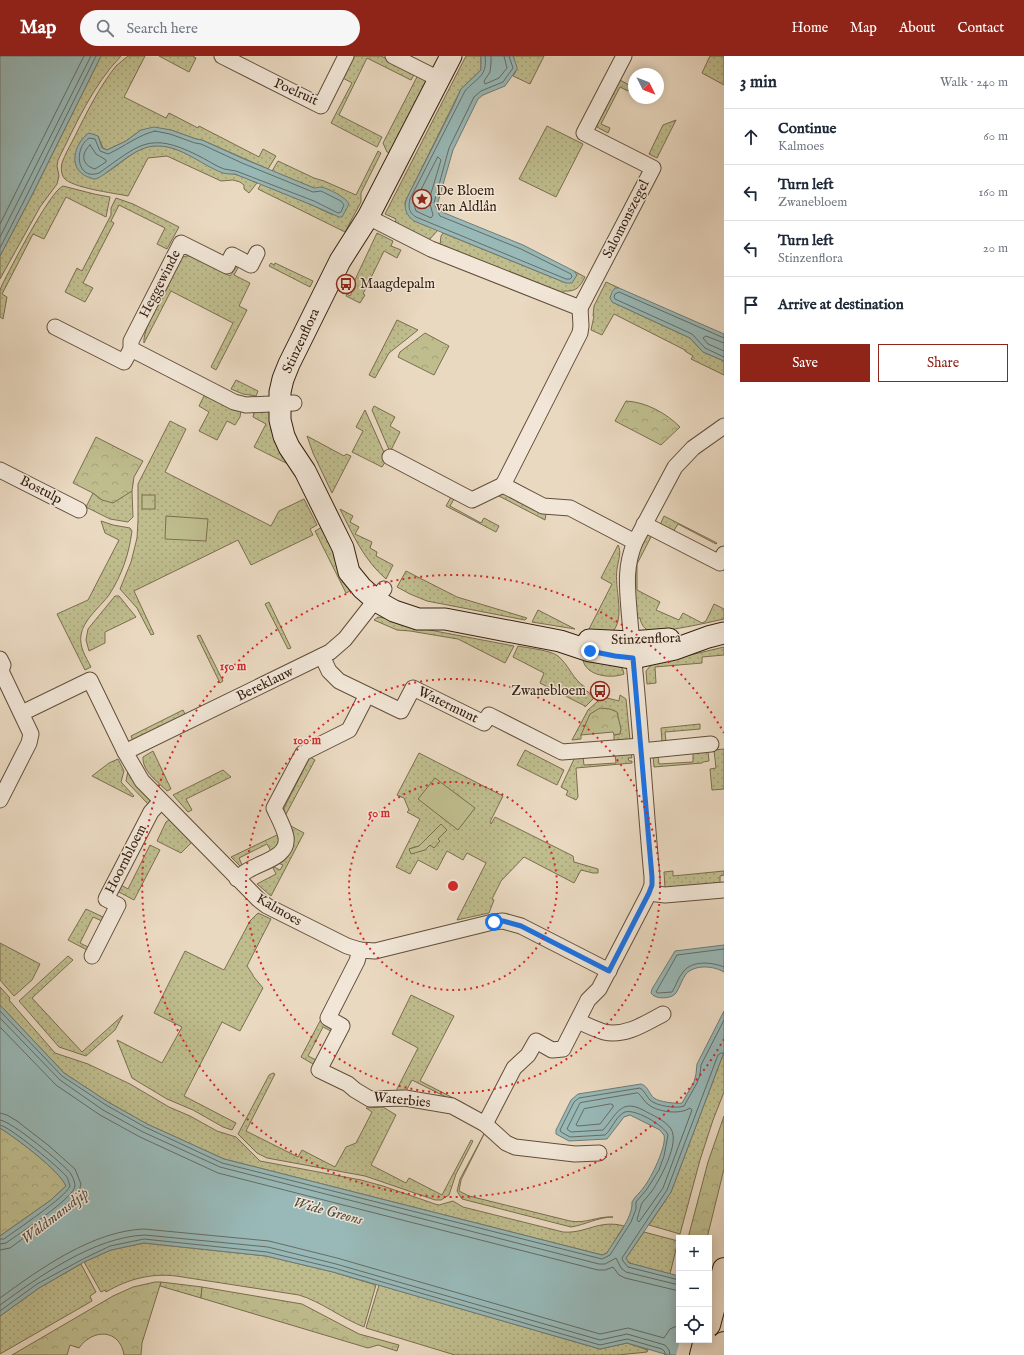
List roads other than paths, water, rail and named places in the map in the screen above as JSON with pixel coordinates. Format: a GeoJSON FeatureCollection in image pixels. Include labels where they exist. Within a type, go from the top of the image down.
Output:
{"type":"FeatureCollection","features":[{"type":"Feature","properties":{"kind":"main road"},"geometry":{"type":"LineString","coordinates":[[712,1314],[723,1274]]}},
{"type":"Feature","properties":{"kind":"main road"},"geometry":{"type":"LineString","coordinates":[[721,1355],[724,1342]]}},
{"type":"Feature","properties":{"kind":"main road"},"geometry":{"type":"LineString","coordinates":[[701,1355],[704,1343]]}},
{"type":"Feature","properties":{"kind":"street","name":"Poelruit"},"geometry":{"type":"LineString","coordinates":[[222,56],[321,106],[346,56]]}},
{"type":"Feature","properties":{"kind":"street"},"geometry":{"type":"LineString","coordinates":[[392,56],[439,79]]}},
{"type":"Feature","properties":{"kind":"street","name":"Stinzenflora"},"geometry":{"type":"LineString","coordinates":[[450,56],[368,217],[340,261],[296,346],[283,379],[280,392],[287,403],[280,420],[284,436],[289,447],[305,471],[343,548],[374,582],[380,595],[398,599],[445,619],[560,641],[632,650],[675,649],[716,635]]}},
{"type":"Feature","properties":{"kind":"street","name":"Salomonszegel"},"geometry":{"type":"LineString","coordinates":[[580,308],[653,168],[584,133],[624,56]]}},
{"type":"Feature","properties":{"kind":"street"},"geometry":{"type":"LineString","coordinates":[[368,217],[432,248],[580,308],[580,333],[503,485],[472,500],[390,457]]}},
{"type":"Feature","properties":{"kind":"street","name":"Heggewinde"},"geometry":{"type":"LineString","coordinates":[[131,349],[131,341],[181,243],[226,266],[232,255],[251,265],[257,253]]}},
{"type":"Feature","properties":{"kind":"street"},"geometry":{"type":"LineString","coordinates":[[55,327],[124,362],[131,349],[234,402],[246,405],[287,403]]}},
{"type":"Feature","properties":{"kind":"street"},"geometry":{"type":"LineString","coordinates":[[485,1124],[514,1068],[528,1055],[536,1041],[552,1050],[563,1048],[588,1000],[599,988],[609,971],[652,885],[627,580],[630,554],[644,524],[675,467],[690,451],[724,426]]}},
{"type":"Feature","properties":{"kind":"street","name":"Bostulp"},"geometry":{"type":"LineString","coordinates":[[1,472],[79,510]]}},
{"type":"Feature","properties":{"kind":"street"},"geometry":{"type":"LineString","coordinates":[[503,485],[543,506],[570,508],[635,542]]}},
{"type":"Feature","properties":{"kind":"street"},"geometry":{"type":"LineString","coordinates":[[644,524],[720,562],[724,554]]}},
{"type":"Feature","properties":{"kind":"street","name":"Bereklauw"},"geometry":{"type":"LineString","coordinates":[[125,752],[322,656],[337,647],[380,595]]}},
{"type":"Feature","properties":{"kind":"street","name":"Watermunt"},"geometry":{"type":"LineString","coordinates":[[322,656],[329,671],[334,677],[367,695],[401,710],[413,688],[484,723],[489,715],[562,752],[641,748]]}},
{"type":"Feature","properties":{"kind":"street"},"geometry":{"type":"LineString","coordinates":[[0,659],[3,665],[1,671],[30,730],[31,738],[0,800]]}},
{"type":"Feature","properties":{"kind":"street","name":"Kalmoes"},"geometry":{"type":"LineString","coordinates":[[22,713],[90,680],[138,776],[161,801],[258,899],[267,906],[347,946],[360,950],[375,951],[503,921],[521,926],[609,971]]}},
{"type":"Feature","properties":{"kind":"street"},"geometry":{"type":"LineString","coordinates":[[237,879],[246,871],[277,856],[283,850],[286,839],[274,808],[303,753],[349,730],[367,695]]}},
{"type":"Feature","properties":{"kind":"street"},"geometry":{"type":"LineString","coordinates":[[641,748],[711,744]]}},
{"type":"Feature","properties":{"kind":"street","name":"Hoornbloem"},"geometry":{"type":"LineString","coordinates":[[92,956],[118,905],[106,899],[151,812],[161,801]]}},
{"type":"Feature","properties":{"kind":"street"},"geometry":{"type":"LineString","coordinates":[[649,893],[665,895],[724,890]]}},
{"type":"Feature","properties":{"kind":"street","name":"Waterbies"},"geometry":{"type":"LineString","coordinates":[[360,950],[357,961],[328,1018],[342,1026],[320,1070],[348,1084],[370,1099],[405,1098],[452,1106],[485,1124],[506,1143],[515,1147],[575,1154],[599,1153]]}},
{"type":"Feature","properties":{"kind":"street"},"geometry":{"type":"LineString","coordinates":[[578,1021],[604,1032],[620,1032],[641,1025],[663,1014]]}},
{"type":"Feature","properties":{"kind":"water"},"geometry":{"type":"Polygon","coordinates":[[[0,56],[101,56],[0,256],[0,56]]]}},
{"type":"Feature","properties":{"kind":"water"},"geometry":{"type":"Polygon","coordinates":[[[481,56],[513,56],[517,69],[505,86],[483,95],[478,99],[453,150],[438,202],[442,212],[523,245],[574,271],[577,275],[572,283],[566,283],[414,221],[406,211],[405,205],[407,198],[461,89],[481,70],[481,56]]]}},
{"type":"Feature","properties":{"kind":"water"},"geometry":{"type":"Polygon","coordinates":[[[154,127],[171,130],[202,140],[314,188],[321,187],[328,189],[341,196],[349,204],[342,217],[339,217],[235,174],[227,174],[215,170],[183,152],[167,147],[151,146],[137,151],[96,179],[81,173],[77,168],[75,156],[77,149],[84,137],[89,133],[98,136],[102,148],[107,150],[126,141],[141,130],[154,127]]]}},
{"type":"Feature","properties":{"kind":"water"},"geometry":{"type":"Polygon","coordinates":[[[615,288],[619,288],[724,334],[724,361],[703,352],[690,338],[612,302],[610,298],[615,288]]]}},
{"type":"Feature","properties":{"kind":"water"},"geometry":{"type":"Polygon","coordinates":[[[724,945],[724,972],[710,967],[699,967],[686,974],[676,993],[671,997],[660,998],[651,993],[675,951],[724,945]]]}},
{"type":"Feature","properties":{"kind":"water"},"geometry":{"type":"Polygon","coordinates":[[[0,1005],[64,1073],[108,1102],[147,1124],[224,1159],[602,1255],[607,1253],[623,1228],[630,1215],[632,1202],[647,1183],[661,1154],[664,1135],[660,1130],[630,1115],[624,1117],[607,1139],[569,1141],[556,1134],[556,1130],[571,1100],[578,1094],[641,1084],[645,1086],[654,1098],[660,1101],[682,1103],[694,1082],[697,1064],[724,1011],[724,1052],[671,1192],[626,1258],[629,1263],[676,1275],[676,1343],[688,1343],[724,1355],[668,1355],[627,1343],[600,1349],[333,1272],[266,1256],[144,1243],[111,1250],[84,1262],[39,1288],[0,1316],[0,1236],[51,1200],[66,1186],[62,1179],[46,1163],[0,1128],[0,1005]]]}},
{"type":"Feature","properties":{"kind":"place","name":"De Bloem van Aldlân"},"geometry":{"type":"Point","coordinates":[422,199]}},
{"type":"Feature","properties":{"kind":"place","name":"Maagdepalm"},"geometry":{"type":"Point","coordinates":[346,284]}},
{"type":"Feature","properties":{"kind":"place","name":"Zwanebloem"},"geometry":{"type":"Point","coordinates":[600,691]}},
{"type":"Feature","properties":{"kind":"water label","name":"Wide Greons"},"geometry":{"type":"Point","coordinates":[328,1211]}},
{"type":"Feature","properties":{"kind":"water label","name":"Wâldmansdjip"},"geometry":{"type":"Point","coordinates":[55,1216]}}]}
